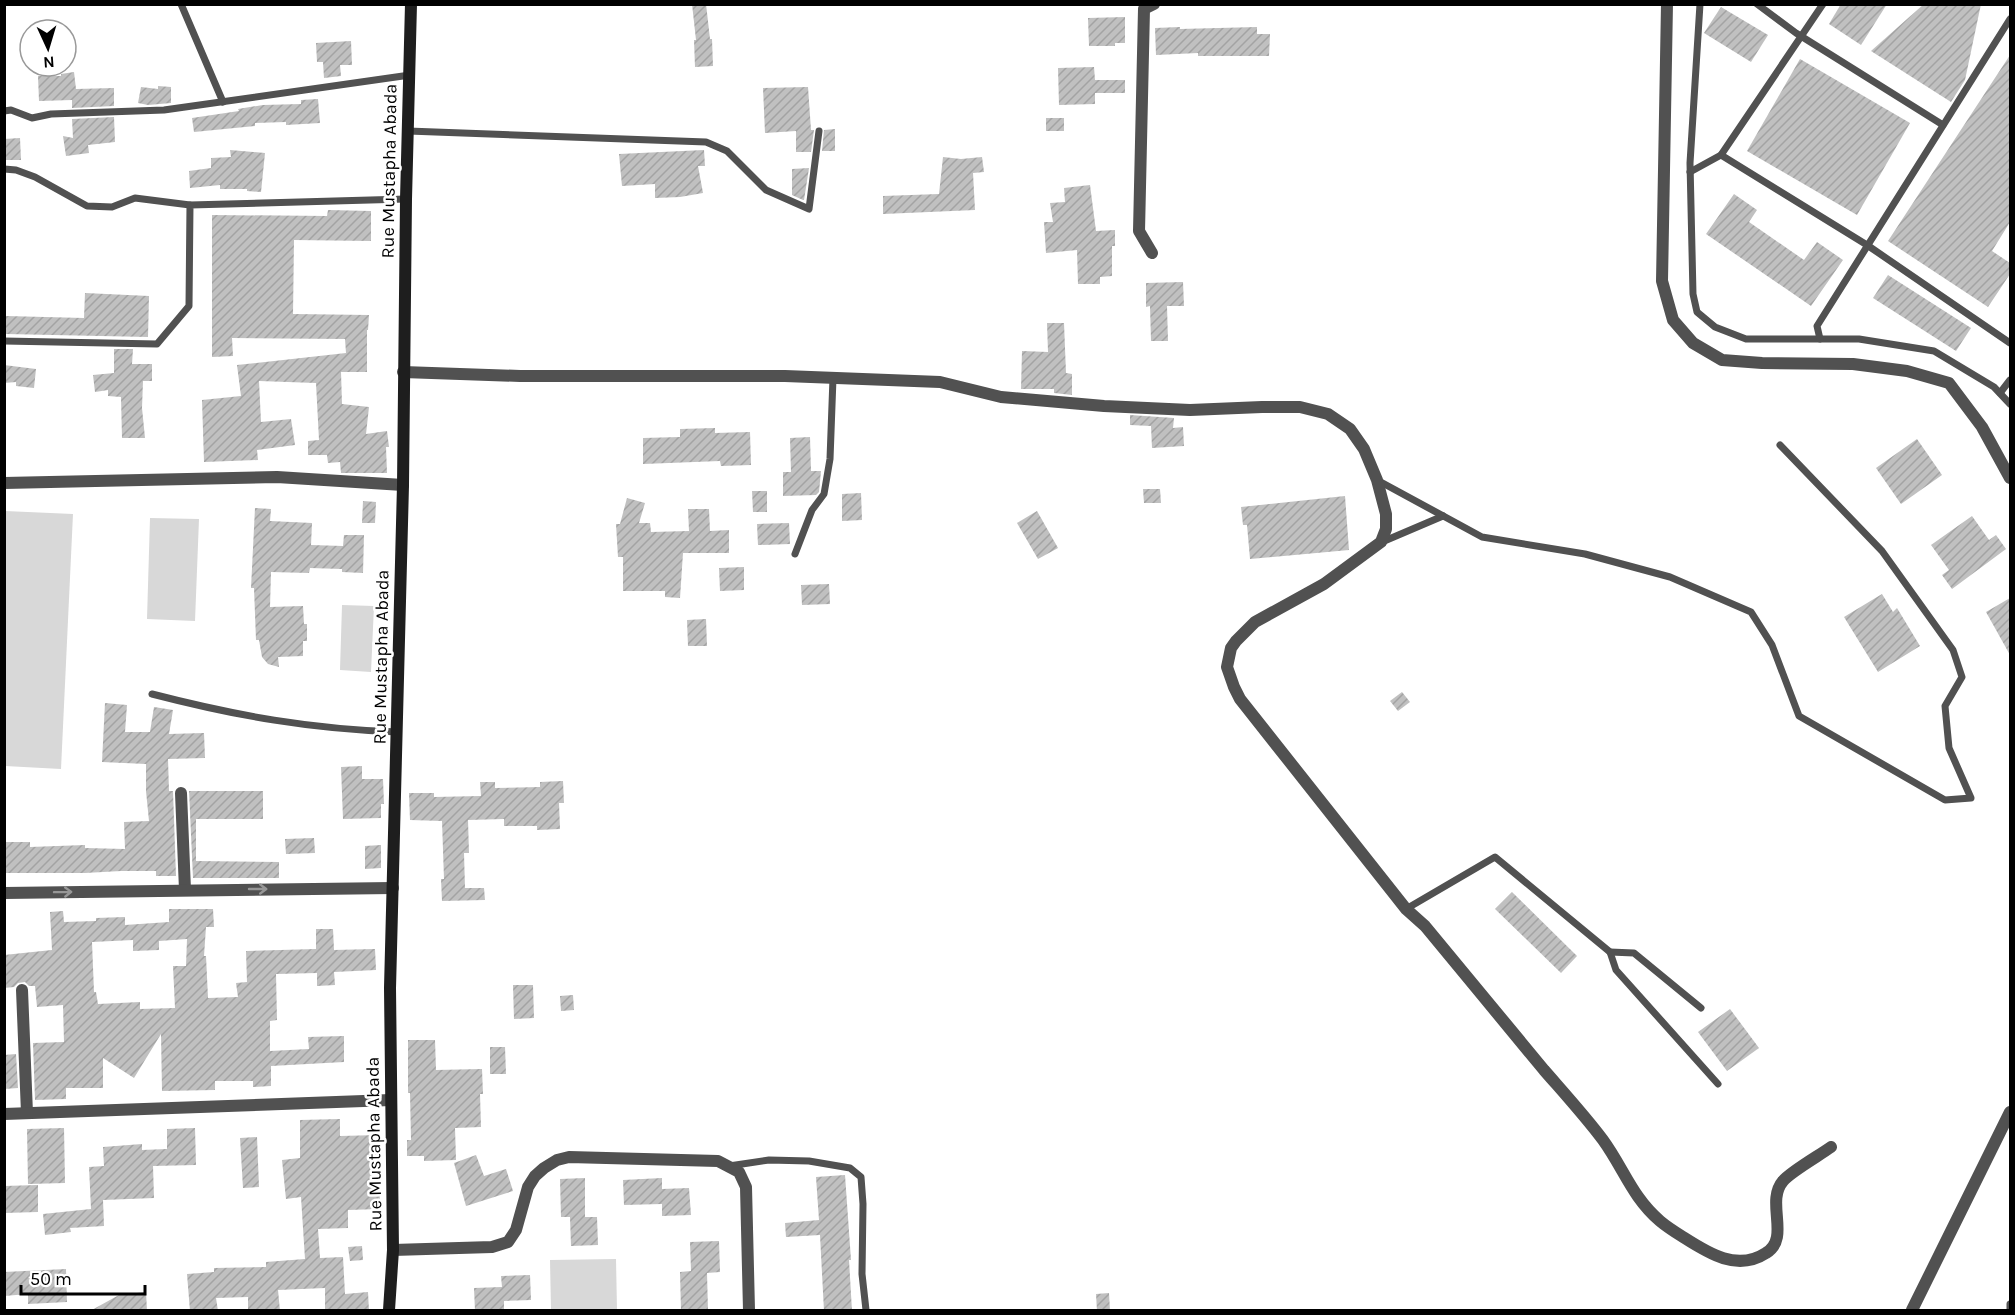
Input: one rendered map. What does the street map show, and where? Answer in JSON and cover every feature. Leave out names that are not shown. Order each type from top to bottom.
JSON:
[{"type":"main road","name":"Rue Mustapha Abada","points":[[389,1311],[393,1250],[390,988],[398,732],[411,4]]},
{"type":"street","points":[[1152,253],[1139,231],[1144,9],[1154,4]]},
{"type":"street","points":[[1667,4],[1662,281],[1672,320],[1693,344],[1722,360],[1853,364],[1907,371],[1949,383],[1982,427],[2010,478]]},
{"type":"street","points":[[403,372],[520,376],[833,378],[940,382],[1001,397],[1104,406],[1190,410],[1262,406],[1300,407],[1328,414],[1350,429],[1365,449],[1377,480],[1386,514],[1386,529],[1381,542],[1324,584],[1255,622],[1231,648],[1227,667],[1240,699],[1406,909],[1425,926],[1603,1140],[1640,1202],[1661,1222],[1708,1254],[1727,1260],[1741,1261],[1768,1253],[1776,1243],[1777,1193],[1783,1181],[1831,1147]]},
{"type":"street","points":[[4,483],[277,477],[403,485]]},
{"type":"street","points":[[182,793],[185,890]]},
{"type":"street","points":[[4,893],[393,888]]},
{"type":"street","points":[[21,990],[27,1113]]},
{"type":"street","points":[[4,1114],[391,1100]]},
{"type":"street","points":[[1912,1311],[2010,1112]]},
{"type":"street","points":[[393,1250],[492,1247],[508,1242],[516,1230],[528,1187],[535,1176],[557,1160],[568,1157],[718,1161],[739,1172],[744,1179],[748,1197],[749,1311]]},
{"type":"lane","points":[[181,4],[223,102]]},
{"type":"lane","points":[[1700,4],[1690,172],[1693,294],[1697,312],[1715,327],[1746,339],[1859,339],[1934,351],[1994,387],[2010,404]]},
{"type":"lane","points":[[1757,4],[1802,37],[1943,125]]},
{"type":"lane","points":[[1690,172],[1721,155],[1823,4]]},
{"type":"lane","points":[[1820,339],[1817,326],[2010,19]]},
{"type":"lane","points":[[4,111],[11,110],[32,118],[51,114],[164,110],[410,75]]},
{"type":"lane","points":[[408,131],[706,142],[727,152],[766,189],[809,209],[819,131]]},
{"type":"lane","points":[[1721,155],[1867,245],[2010,343]]},
{"type":"lane","points":[[4,169],[16,170],[35,177],[87,206],[112,207],[135,198],[190,205],[406,199]]},
{"type":"lane","points":[[4,341],[157,344],[189,306],[190,205]]},
{"type":"lane","points":[[795,554],[813,510],[824,494],[830,459],[833,378]]},
{"type":"lane","points":[[2000,393],[2010,380]]},
{"type":"lane","points":[[1377,480],[1482,537],[1585,554],[1670,577],[1751,612],[1772,645],[1799,716],[1945,800],[1971,798],[1949,747],[1945,706],[1962,677],[1953,650],[1882,551],[1780,445]]},
{"type":"lane","points":[[1381,542],[1443,516]]},
{"type":"lane","points":[[152,694],[233,714],[302,726],[398,732]]},
{"type":"lane","points":[[1406,909],[1495,857],[1610,952],[1616,970],[1718,1084]]},
{"type":"lane","points":[[1610,952],[1634,953],[1701,1008]]},
{"type":"lane","points":[[729,1166],[768,1160],[809,1161],[850,1168],[861,1178],[862,1274],[866,1311]]},
{"type":"lane","points":[[2010,1304],[2010,1311]]},
{"type":"shaded area","points":[[5,511],[73,514],[61,769],[5,766]]},
{"type":"shaded area","points":[[150,518],[199,519],[195,621],[147,619]]},
{"type":"shaded area","points":[[342,605],[374,606],[371,672],[340,670]]},
{"type":"shaded area","points":[[616,1259],[617,1310],[551,1310],[550,1260]]},
{"type":"building","points":[[692,4],[706,4],[710,39],[712,39],[713,66],[695,67],[694,40],[696,40]]},
{"type":"building","points":[[1841,4],[1887,4],[1861,45],[1829,24]]},
{"type":"building","points":[[1924,4],[1981,4],[1965,80],[1951,102],[1871,51]]},
{"type":"building","points":[[1721,7],[1768,35],[1751,62],[1704,33]]},
{"type":"building","points":[[1125,17],[1125,43],[1115,43],[1115,46],[1089,46],[1088,18]]},
{"type":"building","points":[[1180,27],[1180,29],[1257,27],[1257,34],[1270,34],[1269,56],[1198,56],[1198,53],[1156,55],[1155,28]]},
{"type":"building","points":[[351,41],[352,65],[340,65],[341,76],[324,78],[323,62],[317,62],[316,43]]},
{"type":"building","points":[[2010,55],[2010,222],[1992,251],[2010,263],[2010,274],[1988,307],[1888,241]]},
{"type":"building","points":[[1800,59],[1910,123],[1857,215],[1747,151]]},
{"type":"building","points":[[1094,67],[1095,80],[1125,80],[1125,93],[1095,93],[1095,104],[1059,105],[1058,68]]},
{"type":"building","points":[[38,78],[75,78],[76,89],[114,88],[114,106],[72,108],[72,100],[39,101]]},
{"type":"building","points":[[158,86],[171,87],[171,103],[148,105],[138,103],[141,87],[158,89]]},
{"type":"building","points":[[808,87],[811,130],[814,130],[811,152],[796,152],[796,131],[765,133],[763,88]]},
{"type":"building","points":[[318,99],[320,123],[286,125],[286,122],[255,123],[255,126],[194,132],[192,118],[263,105],[301,104],[301,100]]},
{"type":"building","points":[[114,117],[115,142],[88,145],[89,153],[66,156],[63,136],[73,138],[72,119]]},
{"type":"building","points":[[1046,118],[1064,118],[1064,131],[1046,131]]},
{"type":"building","points":[[835,129],[835,151],[822,151],[824,130]]},
{"type":"building","points":[[20,138],[21,160],[4,160],[4,139]]},
{"type":"building","points":[[230,150],[265,153],[261,192],[247,191],[247,189],[220,189],[220,185],[190,188],[189,171],[211,168],[211,158],[231,157]]},
{"type":"building","points":[[704,150],[705,166],[698,166],[703,193],[655,198],[655,184],[622,186],[619,154]]},
{"type":"building","points":[[943,157],[961,159],[982,157],[984,172],[973,173],[975,210],[883,214],[883,196],[939,194]]},
{"type":"building","points":[[809,168],[803,200],[792,195],[792,169]]},
{"type":"building","points":[[1090,185],[1096,231],[1115,230],[1115,246],[1112,246],[1112,276],[1100,277],[1100,284],[1078,284],[1077,250],[1046,253],[1044,222],[1053,222],[1050,203],[1065,202],[1064,188]]},
{"type":"building","points":[[1734,194],[1757,210],[1749,222],[1804,260],[1817,242],[1843,260],[1811,306],[1706,234]]},
{"type":"building","points":[[328,210],[371,211],[371,241],[294,240],[293,314],[369,315],[367,372],[341,372],[342,404],[369,407],[366,434],[387,431],[389,447],[386,447],[387,473],[341,473],[340,462],[328,463],[327,455],[308,455],[308,441],[319,440],[316,383],[259,381],[261,422],[291,419],[295,445],[257,450],[258,460],[204,462],[202,400],[241,396],[237,365],[346,353],[345,339],[232,338],[233,356],[212,357],[212,215],[327,216]]},
{"type":"building","points":[[1888,275],[1971,328],[1956,351],[1873,298]]},
{"type":"building","points":[[1183,282],[1184,306],[1167,306],[1168,341],[1151,341],[1150,306],[1146,307],[1146,283]]},
{"type":"building","points":[[85,293],[149,296],[148,337],[6,334],[6,316],[84,318]]},
{"type":"building","points":[[1047,323],[1064,323],[1066,373],[1072,374],[1072,395],[1054,393],[1054,389],[1021,389],[1022,351],[1048,352]]},
{"type":"building","points":[[114,349],[133,349],[132,364],[152,364],[152,381],[143,381],[142,408],[145,438],[122,438],[121,397],[108,396],[108,390],[95,392],[93,375],[114,373]]},
{"type":"building","points":[[4,365],[36,369],[34,388],[16,386],[16,382],[4,383]]},
{"type":"building","points":[[1130,415],[1174,418],[1173,428],[1183,427],[1184,446],[1152,448],[1151,426],[1130,425]]},
{"type":"building","points":[[715,428],[715,433],[750,432],[751,465],[721,466],[720,461],[643,464],[643,438],[680,437],[680,429]]},
{"type":"building","points":[[810,437],[811,471],[821,471],[819,492],[816,495],[783,496],[783,472],[791,472],[790,438]]},
{"type":"building","points":[[1917,439],[1942,475],[1901,504],[1876,468]]},
{"type":"building","points":[[1143,489],[1160,489],[1161,503],[1144,503]]},
{"type":"building","points":[[752,491],[767,491],[767,512],[753,512]]},
{"type":"building","points":[[861,493],[862,520],[842,521],[842,494]]},
{"type":"building","points":[[1345,496],[1349,550],[1250,559],[1247,525],[1243,525],[1241,507]]},
{"type":"building","points":[[627,498],[645,503],[639,523],[650,523],[651,532],[689,531],[688,509],[709,509],[710,531],[729,530],[729,553],[683,553],[680,598],[665,597],[665,591],[623,591],[623,557],[618,557],[616,524],[620,524]]},
{"type":"building","points":[[363,501],[376,502],[375,523],[362,523]]},
{"type":"building","points":[[255,508],[271,509],[270,521],[312,523],[311,545],[343,546],[344,535],[364,535],[363,573],[342,572],[342,569],[310,568],[309,573],[271,572],[270,607],[303,606],[304,624],[307,624],[307,641],[303,641],[303,656],[278,657],[279,667],[268,664],[262,657],[259,640],[256,640],[254,588],[251,588]]},
{"type":"building","points":[[1037,511],[1058,548],[1038,559],[1017,523]]},
{"type":"building","points":[[1972,516],[1989,540],[1996,535],[2006,549],[1952,589],[1942,575],[1949,570],[1931,545]]},
{"type":"building","points":[[789,523],[790,544],[758,545],[757,524]]},
{"type":"building","points":[[744,567],[744,590],[720,591],[719,568]]},
{"type":"building","points":[[829,584],[830,604],[802,605],[801,585]]},
{"type":"building","points":[[1882,594],[1893,612],[1897,608],[1920,646],[1878,672],[1844,617]]},
{"type":"building","points":[[2010,598],[2010,655],[1986,612]]},
{"type":"building","points":[[706,619],[707,646],[688,646],[687,620]]},
{"type":"building","points":[[1402,692],[1410,702],[1398,711],[1390,701]]},
{"type":"building","points":[[105,703],[127,705],[125,732],[150,732],[154,707],[173,710],[169,734],[204,733],[205,758],[168,759],[169,791],[173,791],[176,876],[156,876],[156,871],[4,873],[4,842],[30,842],[30,847],[85,845],[85,848],[125,849],[124,822],[149,821],[146,764],[102,762]]},
{"type":"building","points":[[362,766],[362,779],[383,779],[384,804],[381,804],[381,818],[343,819],[341,767]]},
{"type":"building","points":[[563,781],[564,803],[559,803],[560,829],[537,830],[537,826],[504,826],[504,819],[468,820],[469,853],[464,853],[465,888],[484,888],[485,900],[442,901],[441,879],[444,879],[442,821],[410,820],[409,793],[434,793],[434,797],[481,796],[480,782],[495,782],[495,788],[540,787],[540,782]]},
{"type":"building","points":[[189,791],[263,791],[263,819],[196,819],[196,861],[279,862],[279,878],[193,878]]},
{"type":"building","points":[[314,838],[315,853],[286,854],[285,839]]},
{"type":"building","points":[[381,845],[381,868],[365,869],[365,846]]},
{"type":"building","points":[[1512,892],[1577,956],[1561,973],[1495,909]]},
{"type":"building","points":[[169,909],[213,909],[214,927],[206,927],[204,956],[206,956],[208,998],[238,997],[236,983],[247,982],[246,951],[316,949],[316,929],[333,929],[334,950],[375,949],[376,970],[334,972],[335,985],[317,986],[317,973],[276,974],[277,1020],[270,1021],[270,1051],[309,1049],[308,1037],[344,1036],[344,1062],[271,1066],[271,1086],[253,1087],[253,1081],[215,1081],[215,1090],[162,1091],[161,1034],[134,1078],[103,1058],[103,1088],[66,1088],[66,1099],[35,1100],[33,1043],[64,1042],[63,1005],[37,1007],[35,986],[29,986],[25,982],[4,988],[4,955],[52,950],[50,912],[63,911],[64,922],[125,917],[125,925],[169,922]],"holes":[[[187,939],[186,966],[173,966],[175,1008],[140,1009],[140,1002],[98,1004],[96,992],[94,992],[92,942],[133,940],[133,951],[159,950],[159,941]]]},
{"type":"building","points":[[513,985],[533,985],[534,1018],[514,1019]]},
{"type":"building","points":[[573,995],[574,1010],[561,1011],[560,996]]},
{"type":"building","points":[[1730,1009],[1759,1048],[1727,1071],[1698,1032]]},
{"type":"building","points":[[408,1040],[435,1040],[436,1070],[482,1069],[481,1127],[455,1128],[456,1160],[424,1161],[424,1156],[407,1156],[407,1140],[411,1140]]},
{"type":"building","points":[[490,1047],[505,1047],[506,1074],[490,1074]]},
{"type":"building","points":[[16,1054],[18,1088],[4,1089],[4,1055]]},
{"type":"building","points":[[340,1119],[340,1136],[379,1135],[380,1209],[348,1210],[348,1228],[318,1229],[320,1258],[343,1257],[345,1294],[368,1292],[369,1311],[325,1311],[325,1288],[278,1290],[280,1311],[248,1311],[248,1297],[216,1298],[218,1311],[190,1311],[187,1274],[214,1272],[214,1268],[266,1267],[266,1262],[305,1259],[301,1197],[286,1199],[282,1160],[300,1158],[300,1120]]},
{"type":"building","points":[[64,1128],[65,1183],[28,1184],[27,1129]]},
{"type":"building","points":[[195,1128],[196,1165],[153,1166],[154,1198],[103,1200],[104,1226],[70,1228],[71,1232],[45,1235],[43,1214],[91,1209],[89,1167],[104,1166],[103,1147],[142,1144],[142,1150],[167,1149],[167,1129]]},
{"type":"building","points":[[257,1137],[259,1187],[243,1188],[240,1138]]},
{"type":"building","points":[[476,1155],[484,1176],[506,1169],[513,1191],[466,1206],[454,1163]]},
{"type":"building","points":[[845,1175],[852,1311],[824,1311],[820,1235],[786,1237],[785,1223],[819,1220],[816,1177]]},
{"type":"building","points":[[585,1178],[585,1217],[597,1217],[598,1245],[571,1246],[570,1217],[561,1217],[560,1179]]},
{"type":"building","points":[[662,1178],[662,1189],[689,1188],[691,1215],[662,1216],[662,1204],[624,1205],[623,1180]]},
{"type":"building","points":[[38,1185],[38,1212],[4,1213],[4,1186]]},
{"type":"building","points":[[719,1241],[720,1272],[707,1273],[708,1311],[681,1311],[680,1272],[691,1271],[690,1242]]},
{"type":"building","points":[[362,1246],[363,1260],[350,1261],[348,1247]]},
{"type":"building","points":[[66,1269],[67,1302],[28,1304],[28,1294],[4,1296],[4,1272]]},
{"type":"building","points":[[530,1275],[531,1300],[504,1301],[504,1311],[475,1311],[474,1288],[502,1287],[501,1276]]},
{"type":"building","points":[[146,1292],[147,1311],[90,1311],[119,1295]]},
{"type":"building","points":[[1109,1293],[1110,1311],[1097,1311],[1096,1294]]}]
